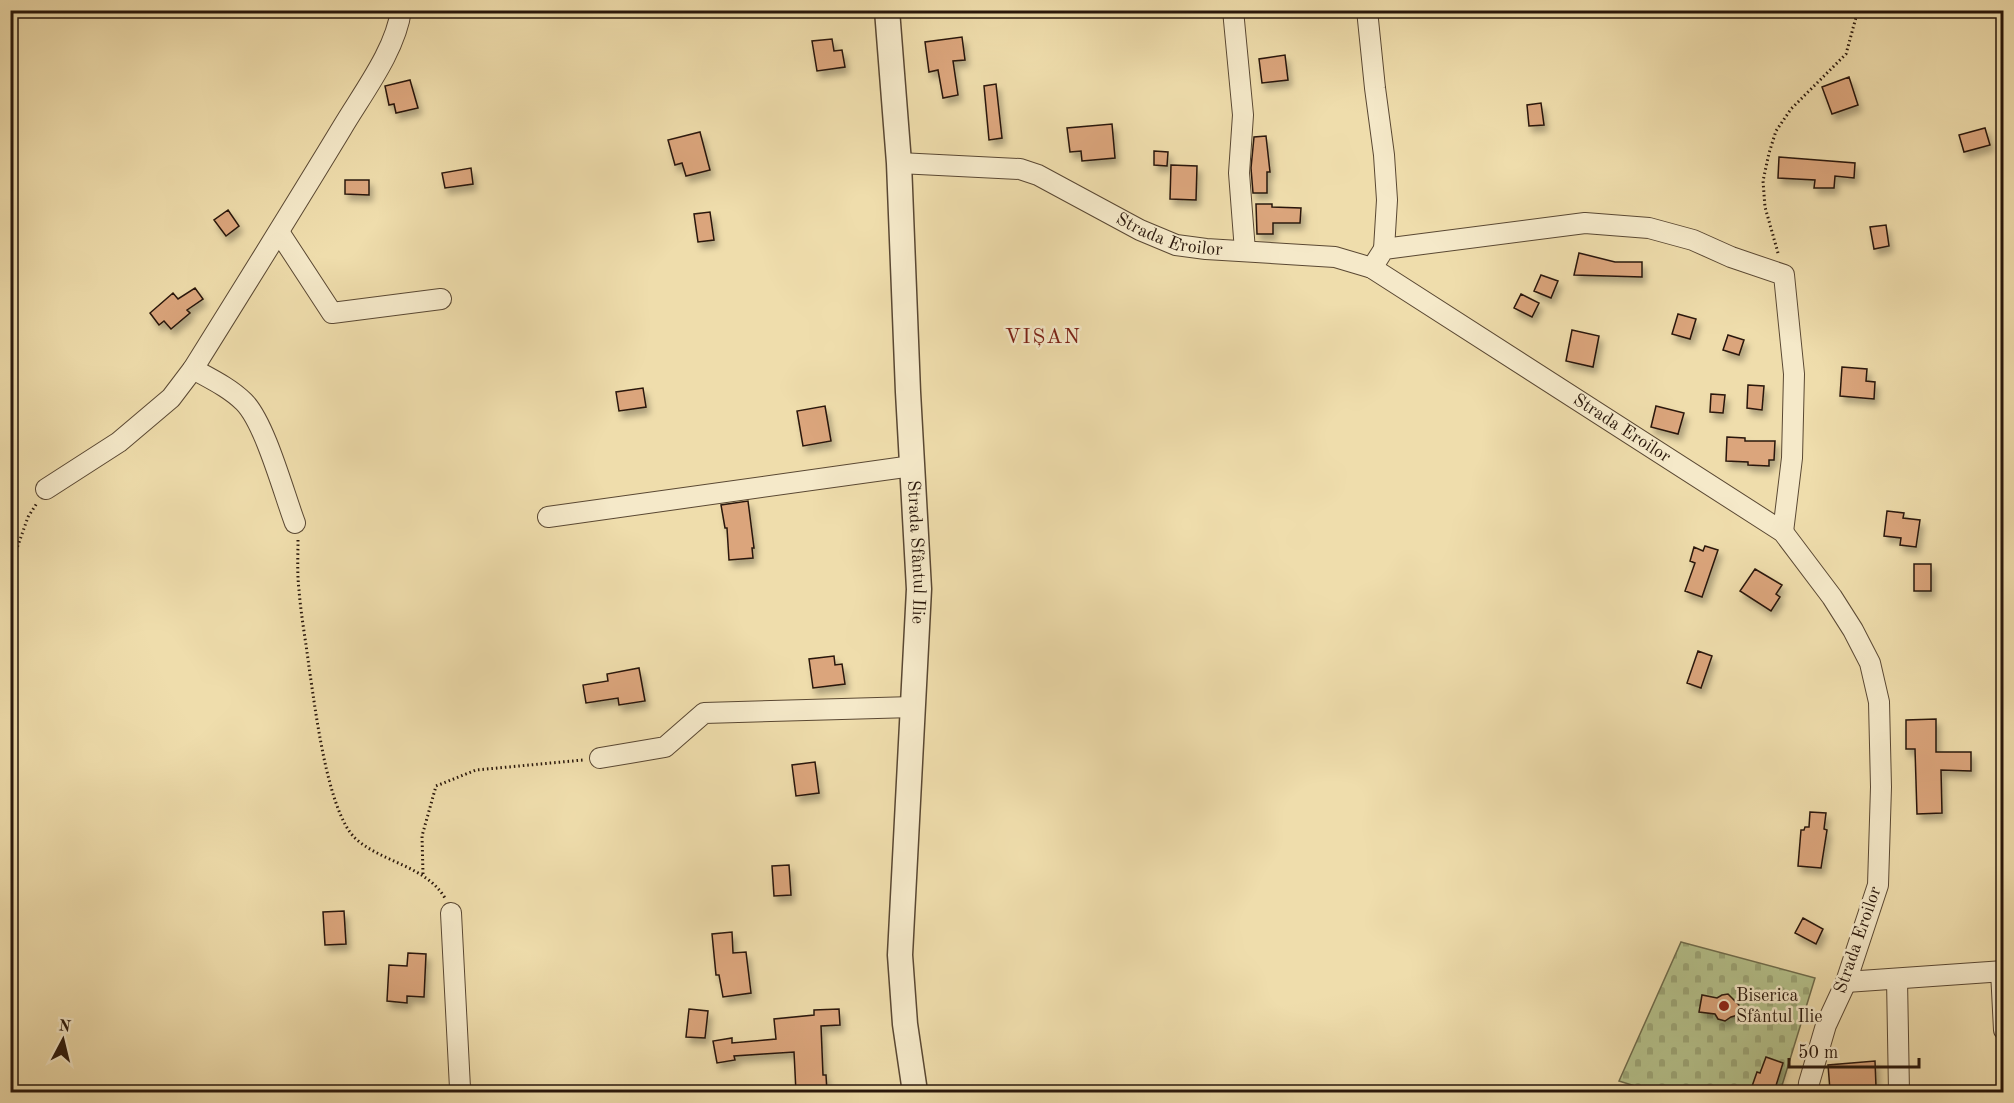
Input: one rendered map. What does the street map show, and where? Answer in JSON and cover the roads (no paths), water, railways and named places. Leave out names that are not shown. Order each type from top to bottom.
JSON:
[{"type":"street","points":[[46,489],[119,442],[171,398],[193,369],[384,58],[400,20],[401,10]]},
{"type":"street","name":"Strada Sfântul Ilie","points":[[887,10],[899,163],[912,466],[920,589],[900,955],[905,1024],[915,1092]]},
{"type":"street","points":[[1233,10],[1243,115],[1239,173],[1245,251]]},
{"type":"street","points":[[1367,10],[1387,200],[1384,249],[1372,267]]},
{"type":"street","name":"Strada Eroilor","points":[[899,163],[1020,169],[1038,175],[1140,230],[1176,245],[1335,257],[1372,267],[1782,531],[1832,597],[1853,630],[1870,663],[1879,702],[1881,787],[1878,885],[1846,982],[1826,1025],[1808,1092]]},
{"type":"street","points":[[1384,249],[1585,223],[1649,228],[1693,240],[1731,257],[1784,275],[1794,374],[1792,458],[1782,531]]},
{"type":"street","points":[[279,232],[332,313],[441,299]]},
{"type":"street","points":[[193,369],[230,390],[246,404],[262,433],[295,523]]},
{"type":"street","points":[[548,517],[912,466]]},
{"type":"street","points":[[600,758],[665,747],[704,713],[913,707]]},
{"type":"street","points":[[451,913],[460,1088],[463,1092]]},
{"type":"street","points":[[1846,982],[2002,971],[2004,1030]]},
{"type":"street","points":[[1897,979],[1899,1092]]},
{"type":"place","name":"Biserica Sfântul Ilie","points":[[1724,1006]]},
{"type":"district","name":"VIȘAN","points":[[1043,337]]}]
